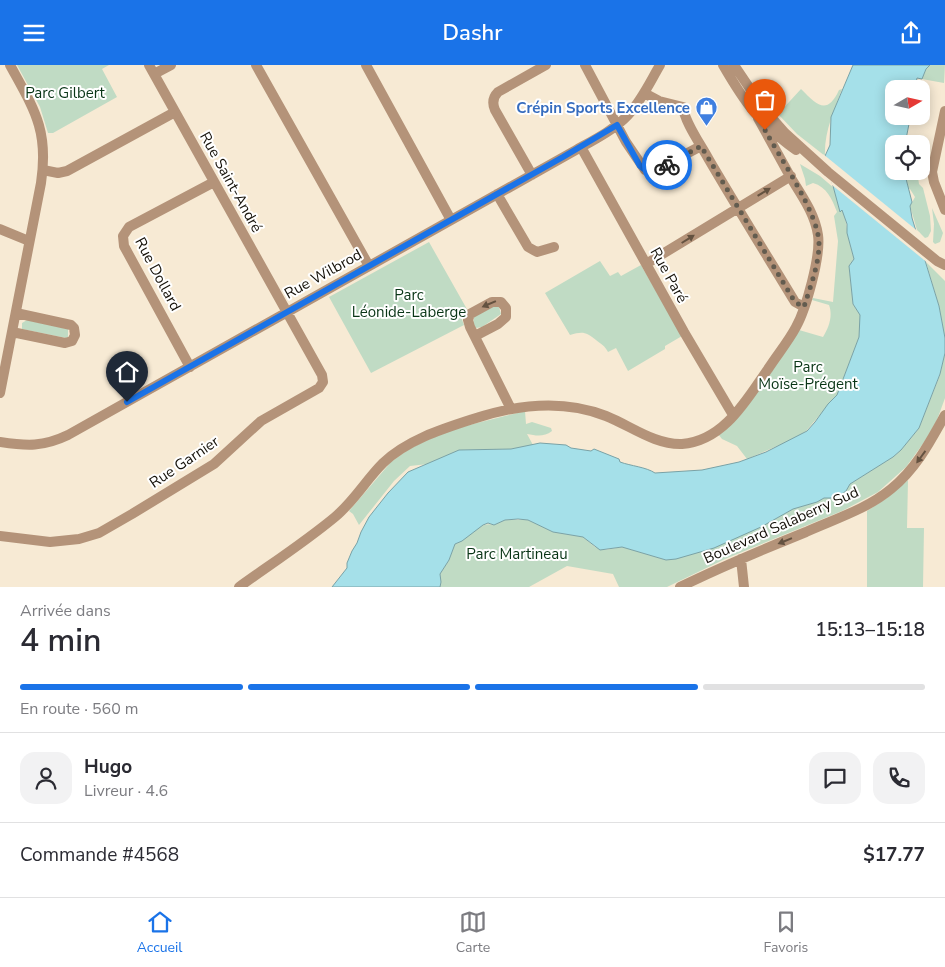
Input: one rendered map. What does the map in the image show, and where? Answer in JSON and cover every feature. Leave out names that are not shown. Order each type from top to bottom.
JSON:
[{"type":"street","points":[[0,393],[43,170],[42,137],[38,120],[10,65]]},
{"type":"street","points":[[152,70],[172,65]]},
{"type":"street","points":[[256,65],[369,266]]},
{"type":"street","points":[[366,65],[451,220]]},
{"type":"street","points":[[532,175],[495,110],[493,101],[498,92],[546,65]]},
{"type":"street","points":[[584,65],[640,166],[647,171],[659,169],[701,146]]},
{"type":"street","points":[[240,587],[335,517],[384,462],[397,452],[416,441],[482,416],[511,409],[551,406],[582,409],[607,417],[657,440],[673,444],[684,444],[703,439],[718,430],[733,415],[751,395],[794,331],[804,307],[817,260],[819,240],[813,217],[791,176],[758,118],[741,96],[723,65]]},
{"type":"street","points":[[734,65],[772,119],[828,172]]},
{"type":"street","name":"Rue Wilbrod","points":[[0,442],[34,445],[53,441],[74,432],[532,175],[617,125],[632,110],[660,66]]},
{"type":"street","name":"Rue Saint-André","points":[[152,70],[286,312]]},
{"type":"street","points":[[644,93],[659,101],[683,107],[685,115],[701,146],[738,208],[795,302],[804,307]]},
{"type":"street","points":[[945,111],[943,134],[932,172],[945,211]]},
{"type":"street","points":[[43,170],[58,173],[67,171],[175,112]]},
{"type":"street","points":[[758,118],[781,139],[828,172],[925,251],[942,260],[945,272]]},
{"type":"street","name":"Rue Paré","points":[[581,147],[684,332],[733,415]]},
{"type":"street","points":[[646,264],[791,176]]},
{"type":"street","name":"Rue Dollard","points":[[190,367],[124,247],[123,236],[129,227],[214,182]]},
{"type":"street","points":[[497,194],[528,247],[537,252],[554,247]]},
{"type":"street","points":[[0,229],[30,241]]},
{"type":"street","name":"Rue Garnier","points":[[0,536],[50,542],[79,539],[99,533],[132,515],[214,464],[261,421],[319,388],[323,381],[322,375],[286,312]]},
{"type":"street","points":[[12,332],[65,343],[72,341],[75,335],[74,328],[71,325],[16,313]]},
{"type":"street","points":[[475,336],[511,409]]},
{"type":"street","name":"Boulevard Salaberry Sud","points":[[680,587],[851,513],[885,494],[915,465],[927,448],[945,415]]},
{"type":"street","points":[[741,559],[744,587]]},
{"type":"green space","name":"Parc Gilbert","points":[[17,65],[109,65],[102,69],[117,97],[53,133],[48,133],[40,107]]},
{"type":"green space","points":[[930,65],[945,65],[944,83],[922,79]]},
{"type":"green space","points":[[801,89],[812,100],[826,105],[842,89],[828,130],[825,156],[797,134],[778,114]]},
{"type":"green space","name":"Parc Moïse-Prégent","points":[[800,164],[820,176],[834,188],[840,212],[842,209],[854,259],[849,266],[853,304],[860,315],[859,337],[837,395],[806,431],[796,438],[747,459],[737,446],[722,439],[718,434],[799,330],[823,337],[830,321],[829,305],[812,300],[813,298],[833,302],[838,241],[834,216],[837,212],[831,198],[822,187],[813,183],[806,186]]},
{"type":"green space","points":[[906,180],[918,180],[923,188],[930,216],[931,231],[928,237],[925,238],[917,230],[910,206],[915,197],[910,189],[907,188]]},
{"type":"green space","points":[[932,208],[943,233],[940,242],[935,244],[933,242],[934,224]]},
{"type":"green space","name":"Parc Léonide-Laberge","points":[[429,242],[468,311],[461,317],[464,325],[371,373],[329,297]]},
{"type":"green space","points":[[600,261],[610,276],[618,272],[621,276],[641,265],[682,336],[665,346],[665,349],[628,371],[616,348],[608,352],[603,345],[587,334],[578,333],[570,335],[545,293]]},
{"type":"green space","points":[[926,262],[945,281],[945,339],[939,306]]},
{"type":"green space","points":[[494,306],[499,307],[501,314],[482,327],[476,328],[473,324],[474,317]]},
{"type":"green space","points":[[27,320],[68,329],[68,337],[22,329],[22,323]]},
{"type":"green space","name":"Parc Martineau","points":[[945,353],[945,398],[937,420],[925,441],[906,467],[878,492],[842,511],[725,559],[667,587],[619,587],[613,574],[567,566],[529,587],[440,587],[440,574],[449,560],[455,544],[483,525],[494,525],[505,520],[528,520],[553,532],[583,537],[595,547],[605,550],[622,547],[666,560],[761,527],[793,509],[846,491],[850,484],[893,457],[919,428],[940,375]]},
{"type":"green space","points":[[525,411],[526,424],[532,422],[551,428],[552,431],[540,435],[527,434],[533,445],[511,449],[460,450],[428,464],[410,466],[394,481],[359,525],[353,514],[349,511],[391,462],[409,449],[438,435],[465,426]]},
{"type":"green space","points":[[908,480],[907,528],[924,528],[923,587],[867,587],[867,511],[887,498]]},
{"type":"water","points":[[853,65],[930,65],[922,79],[885,80],[885,125],[909,125],[907,135],[885,135],[885,180],[906,180],[912,202],[910,206],[912,218],[939,306],[945,338],[945,353],[940,374],[919,428],[901,450],[850,484],[846,491],[840,495],[824,498],[793,509],[761,527],[714,548],[676,559],[666,560],[622,547],[600,550],[583,537],[553,532],[528,520],[505,520],[494,525],[488,523],[483,525],[455,544],[449,560],[440,574],[440,587],[332,587],[347,568],[352,551],[369,517],[388,493],[408,472],[459,450],[511,449],[540,443],[566,445],[571,448],[591,451],[594,449],[619,459],[620,462],[655,473],[702,470],[739,462],[766,452],[807,431],[837,395],[859,337],[860,315],[853,304],[849,266],[854,259],[847,233],[847,224],[842,210],[840,212],[825,156],[830,145],[831,117]]},
{"type":"pier","points":[[823,154],[920,233],[929,264],[832,185]]},
{"type":"way so far","points":[[667,165],[701,146],[795,302],[804,307],[817,260],[818,232],[808,206],[765,130]]},
{"type":"place","name":"Crépin Sports Excellence","points":[[706,127]]},
{"type":"route","points":[[127,402],[599,137],[617,125],[640,166],[645,170],[650,172],[667,165]]}]
